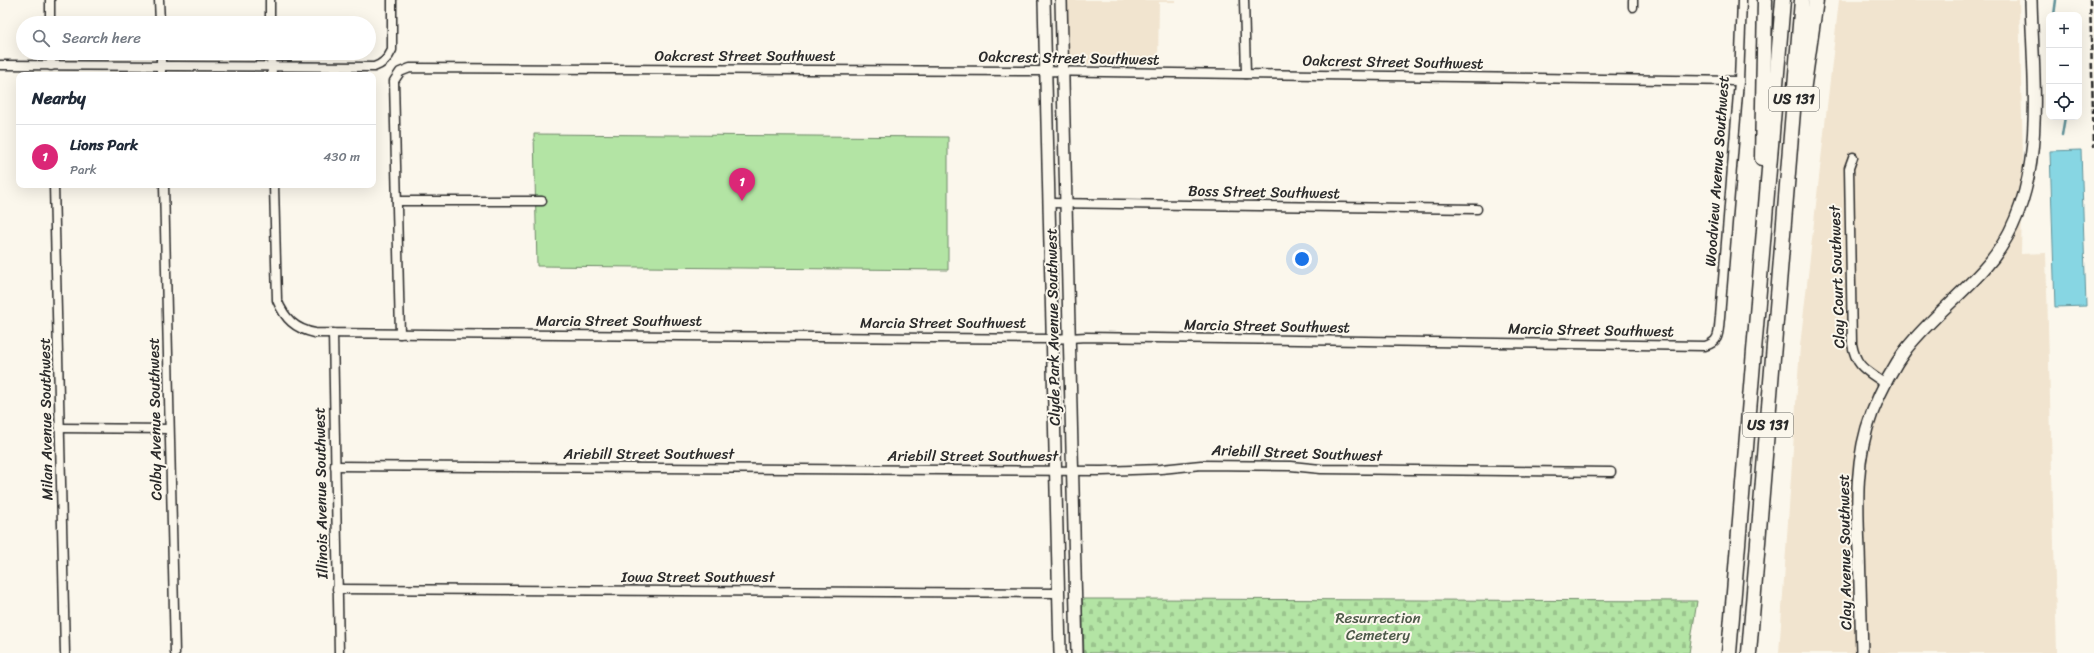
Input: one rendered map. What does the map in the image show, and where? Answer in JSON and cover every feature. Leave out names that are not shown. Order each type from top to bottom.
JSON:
[{"type":"highway","points":[[1764,233],[1762,133],[1765,0]]},
{"type":"highway","name":"US 131","points":[[1729,653],[1783,0]]},
{"type":"highway","name":"US 131","points":[[1749,653],[1802,0]]},
{"type":"highway","points":[[1786,198],[1816,0]]},
{"type":"main road","name":"Clyde Park Avenue Southwest","points":[[1044,0],[1060,653]]},
{"type":"main road","name":"Clyde Park Avenue Southwest","points":[[1061,0],[1068,338],[1078,653]]},
{"type":"main road","name":"Clay Avenue Southwest","points":[[1862,653],[1858,520],[1859,465],[1866,432],[1884,383],[1913,341],[1986,267],[2005,238],[2022,202],[2033,154],[2034,101],[2031,0]]},
{"type":"street","points":[[50,0],[50,16]]},
{"type":"street","points":[[160,0],[160,16]]},
{"type":"street","points":[[270,0],[270,16]]},
{"type":"street","points":[[0,65],[161,65],[272,71],[374,67],[382,64],[389,58],[392,50],[392,0]]},
{"type":"street","points":[[1244,0],[1246,74]]},
{"type":"street","name":"Woodview Avenue Southwest","points":[[1713,343],[1718,338],[1720,317],[1739,81],[1742,0]]},
{"type":"street","points":[[51,60],[51,66]]},
{"type":"street","points":[[161,60],[161,72]]},
{"type":"street","points":[[271,60],[272,71]]},
{"type":"street","name":"Oakcrest Street Southwest","points":[[397,201],[394,81],[400,72],[410,68],[1063,72],[1739,81]]},
{"type":"street","name":"Clay Court Southwest","points":[[1853,157],[1849,168],[1852,344],[1854,358],[1859,366],[1884,383]]},
{"type":"street","name":"Milan Avenue Southwest","points":[[54,188],[65,653]]},
{"type":"street","name":"Colby Avenue Southwest","points":[[164,188],[175,653]]},
{"type":"street","name":"Marcia Street Southwest","points":[[274,188],[275,280],[277,300],[284,315],[297,327],[316,333],[1068,338],[1705,346],[1713,343]]},
{"type":"street","points":[[400,334],[397,201],[542,201]]},
{"type":"street","name":"Boss Street Southwest","points":[[1050,203],[1477,209]]},
{"type":"street","name":"Illinois Avenue Southwest","points":[[333,333],[339,653]]},
{"type":"street","points":[[60,428],[169,429]]},
{"type":"street","name":"Ariebill Street Southwest","points":[[335,466],[1072,471],[1161,469],[1201,464],[1291,466],[1321,469],[1611,472]]},
{"type":"street","name":"Iowa Street Southwest","points":[[337,589],[1058,593]]},
{"type":"shaded area","points":[[1065,0],[1176,0],[1176,2],[1159,2],[1158,65],[1079,64],[1066,57]]},
{"type":"shaded area","points":[[1839,0],[2019,0],[2023,157],[2021,254],[2046,253],[2057,653],[1779,653],[1800,346]]},
{"type":"green space","points":[[534,134],[948,137],[948,270],[537,266]]},
{"type":"green space","name":"Resurrection Cemetery","points":[[1082,599],[1697,601],[1689,653],[1084,653]]},
{"type":"water","points":[[2081,150],[2086,306],[2055,307],[2050,151]]},
{"type":"waterway","points":[[2054,12],[2056,0]]},
{"type":"waterway","points":[[2062,135],[2064,120]]},
{"type":"railway","points":[[2090,0],[2094,147]]},
{"type":"place","name":"Lions Park","points":[[742,201]]}]
